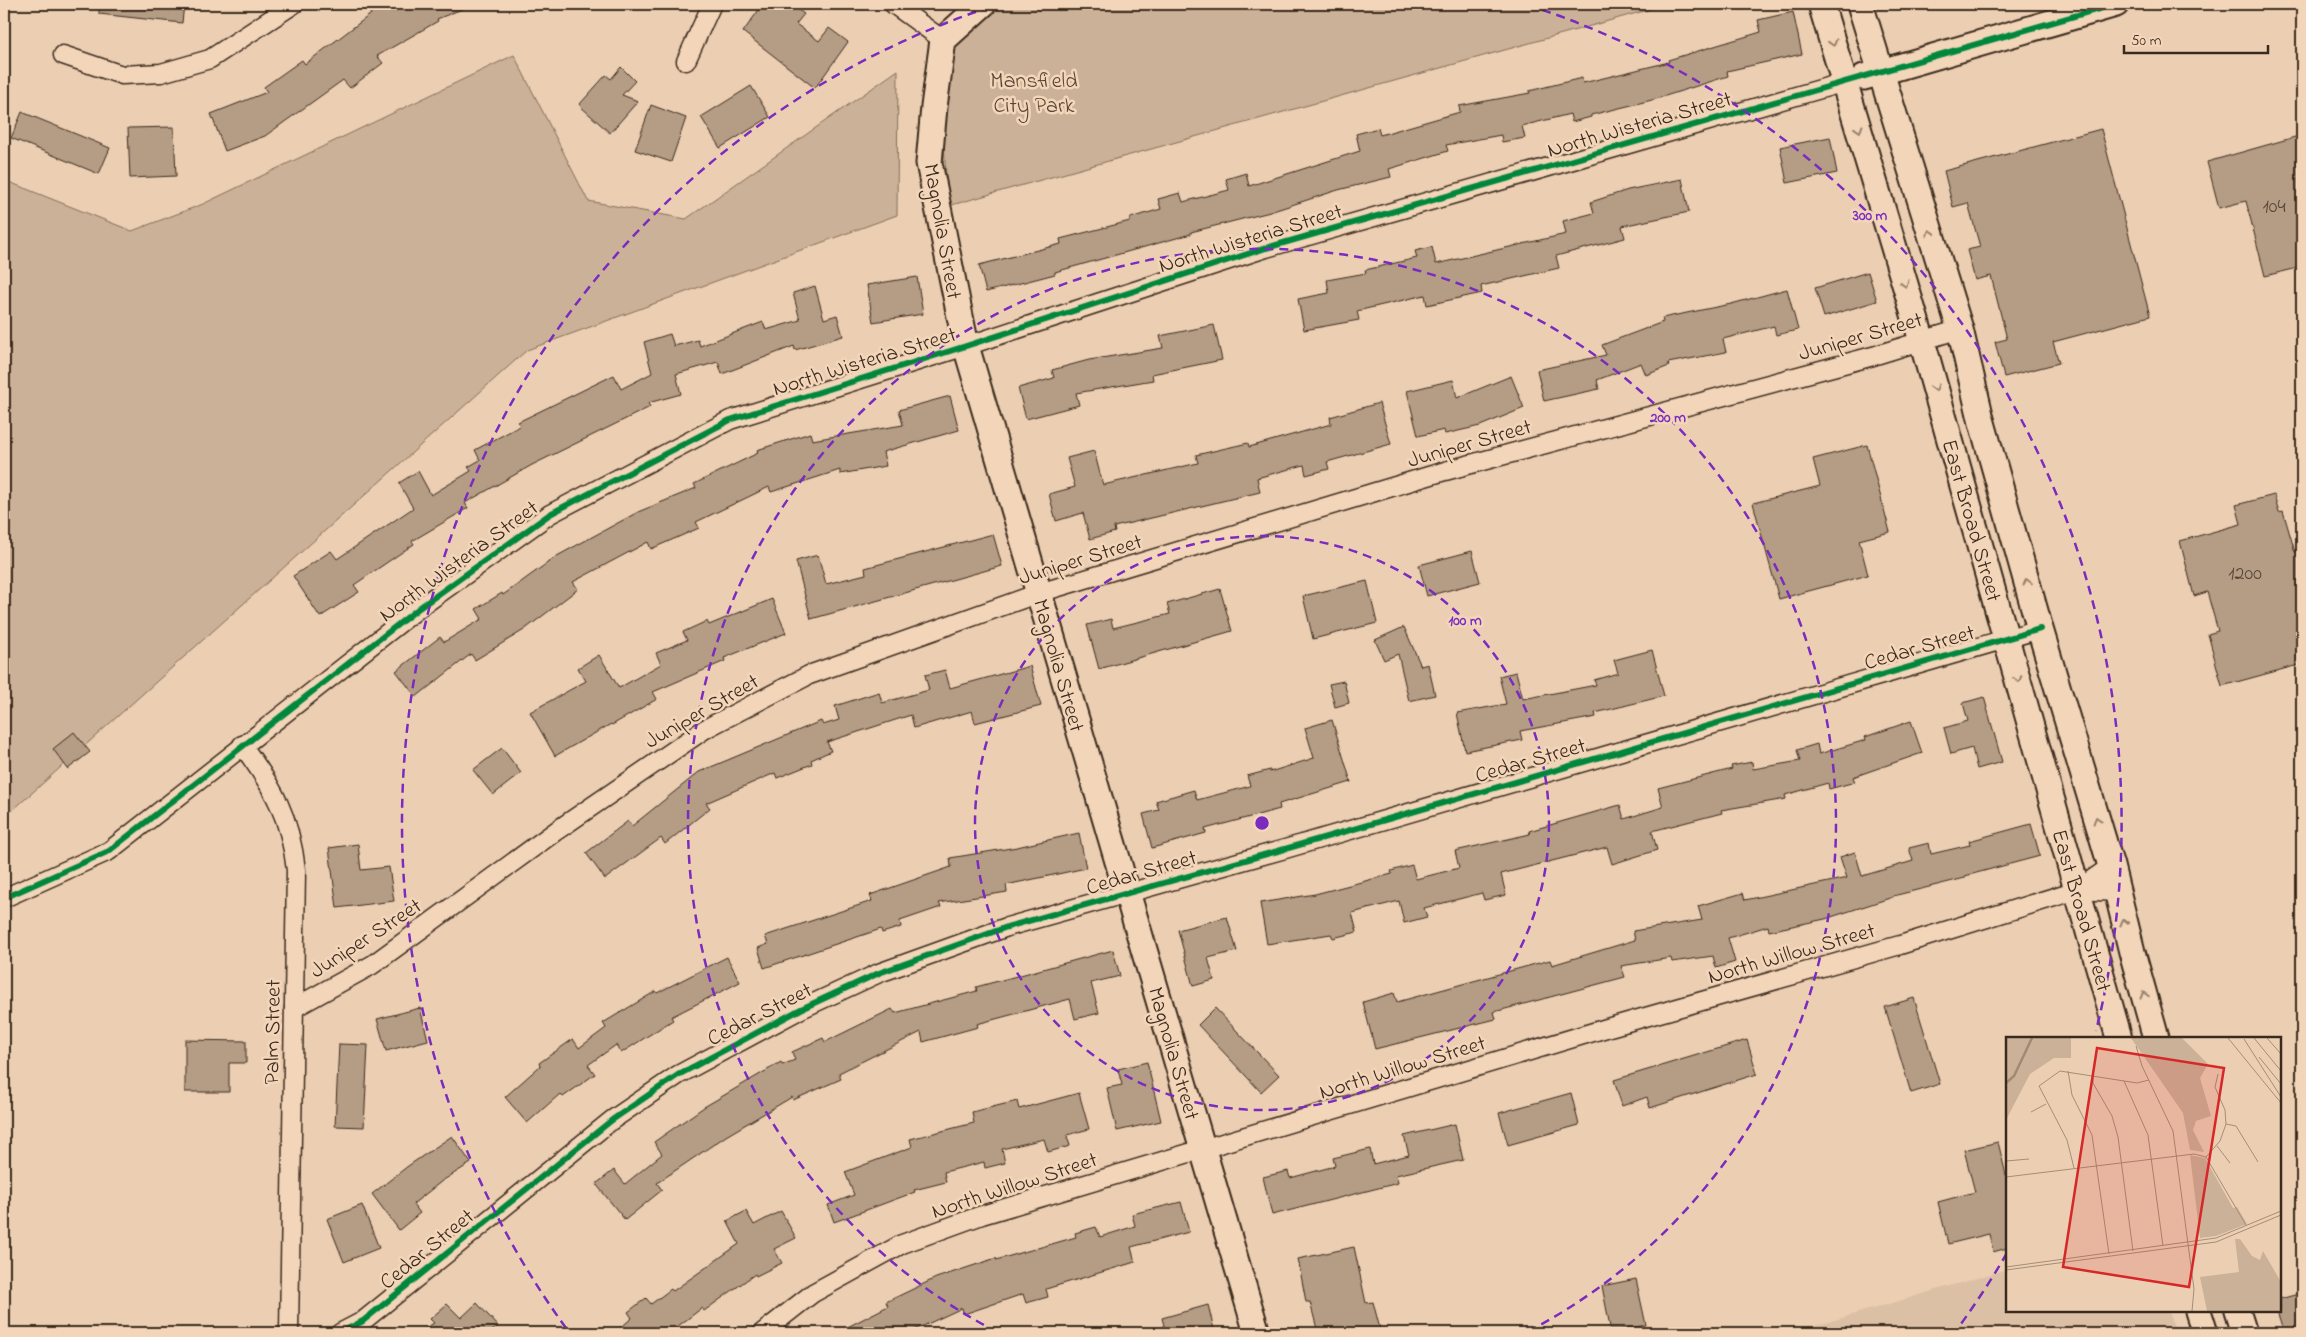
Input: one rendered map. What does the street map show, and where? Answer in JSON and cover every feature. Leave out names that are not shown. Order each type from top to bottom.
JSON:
[{"type":"main road","points":[[943,40],[983,4]]},
{"type":"main road","name":"East Broad Street","points":[[1821,4],[1922,341],[2119,1037]]},
{"type":"main road","name":"East Broad Street","points":[[1860,4],[1879,72],[1960,329],[1981,419],[2040,629],[2111,866],[2156,1037]]},
{"type":"main road","points":[[1844,82],[2116,4]]},
{"type":"main road","name":"Magnolia Street","points":[[943,40],[929,163],[966,346],[1257,1333]]},
{"type":"main road","points":[[2198,1312],[2205,1333]]},
{"type":"main road","points":[[2237,1312],[2244,1333]]},
{"type":"street","points":[[63,55],[122,75],[161,73],[210,59],[294,4]]},
{"type":"street","points":[[686,61],[712,4]]},
{"type":"street","points":[[893,4],[943,40]]},
{"type":"street","name":"North Wisteria Street","points":[[4,898],[109,851],[419,608],[550,514],[730,420],[966,346],[1266,248],[1844,82]]},
{"type":"street","name":"Juniper Street","points":[[294,1008],[372,965],[556,830],[704,729],[809,675],[1039,593],[1445,471],[1873,356],[1960,329]]},
{"type":"street","name":"Cedar Street","points":[[340,1333],[363,1321],[612,1120],[678,1075],[801,1009],[878,973],[1007,927],[2040,629]]},
{"type":"street","name":"Palm Street","points":[[242,745],[267,778],[280,804],[293,844],[296,870],[289,1333]]},
{"type":"street","name":"North Willow Street","points":[[762,1333],[813,1292],[902,1244],[982,1215],[1610,1027],[1900,945],[2077,890],[2111,866]]},
{"type":"street","name":"North Willow Street","points":[[2077,890],[2117,892]]},
{"type":"shaded area","points":[[2006,1269],[2006,1312],[2169,1312],[2176,1333],[1791,1333]]},
{"type":"green space","name":"Mansfield City Park","points":[[1003,4],[1669,4],[948,206],[942,113],[952,44]]},
{"type":"green space","points":[[514,55],[588,201],[686,219],[898,70],[897,215],[527,350],[4,818],[4,180],[132,231],[203,204]]},
{"type":"building","points":[[99,4],[184,4],[182,23],[99,14]]},
{"type":"building","points":[[381,4],[472,5],[437,19],[438,21],[377,56],[383,63],[350,88],[343,80],[265,136],[225,151],[211,114],[267,92],[264,87],[302,60],[305,64],[371,14],[369,11]]},
{"type":"building","points":[[763,4],[790,4],[804,14],[796,24],[819,41],[829,28],[848,42],[815,88],[743,32]]},
{"type":"building","points":[[1793,12],[1802,54],[1727,71],[1728,76],[1656,99],[1591,115],[1591,117],[1572,122],[1570,114],[1522,126],[1525,138],[1502,142],[1501,135],[1446,145],[1448,151],[1389,169],[1391,177],[1338,190],[1270,212],[1191,232],[1191,234],[1055,272],[1055,274],[986,292],[979,265],[1061,244],[1060,239],[1130,221],[1130,218],[1161,209],[1158,199],[1180,193],[1183,202],[1229,190],[1226,179],[1246,173],[1249,186],[1360,151],[1356,134],[1378,128],[1380,135],[1460,112],[1459,106],[1530,93],[1529,91],[1582,78],[1583,83],[1669,62],[1668,60],[1761,32],[1758,20]]},
{"type":"building","points":[[621,67],[635,81],[622,95],[638,101],[610,133],[579,105],[606,75],[611,79]]},
{"type":"building","points":[[751,86],[770,117],[720,148],[701,117]]},
{"type":"building","points":[[651,105],[686,118],[671,162],[635,150]]},
{"type":"building","points":[[22,112],[110,148],[99,174],[11,138]]},
{"type":"building","points":[[174,127],[176,176],[130,178],[128,128]]},
{"type":"building","points":[[2101,129],[2150,316],[2053,342],[2059,363],[2004,377],[1995,342],[2007,339],[1991,276],[1975,280],[1967,250],[1980,247],[1968,203],[1953,207],[1944,171]]},
{"type":"building","points":[[2302,135],[2302,267],[2265,276],[2246,201],[2219,208],[2207,162]]},
{"type":"building","points":[[1830,137],[1837,173],[1787,183],[1780,147]]},
{"type":"building","points":[[1682,179],[1689,212],[1622,226],[1625,238],[1556,256],[1559,268],[1481,286],[1482,293],[1427,305],[1425,295],[1357,311],[1359,320],[1304,330],[1298,299],[1329,293],[1327,280],[1366,273],[1365,270],[1417,258],[1415,251],[1432,247],[1436,264],[1566,234],[1563,221],[1594,213],[1591,202],[1628,190]]},
{"type":"building","points":[[1868,272],[1877,301],[1824,317],[1815,288]]},
{"type":"building","points":[[917,277],[923,314],[873,322],[867,285]]},
{"type":"building","points":[[815,286],[824,319],[837,315],[843,336],[795,350],[794,346],[722,374],[718,362],[676,374],[681,394],[648,403],[650,407],[532,465],[465,503],[468,508],[412,541],[414,544],[354,585],[359,592],[320,617],[293,576],[331,551],[337,559],[413,508],[399,483],[418,471],[431,495],[471,471],[468,467],[480,460],[475,450],[520,426],[518,422],[614,375],[621,389],[652,373],[644,342],[670,334],[674,346],[698,340],[700,346],[763,322],[766,330],[800,320],[793,293]]},
{"type":"building","points":[[1787,289],[1798,330],[1776,335],[1774,326],[1723,339],[1726,352],[1668,363],[1669,366],[1646,375],[1641,363],[1597,380],[1599,389],[1544,401],[1537,370],[1606,355],[1602,345],[1663,322],[1662,318],[1731,304]]},
{"type":"building","points":[[1214,325],[1222,360],[1152,374],[1153,380],[1076,393],[1079,405],[1026,419],[1018,388],[1054,378],[1052,370],[1089,360],[1163,348],[1160,336]]},
{"type":"building","points":[[1511,376],[1524,408],[1480,426],[1445,434],[1444,430],[1418,436],[1407,391],[1453,380],[1457,398]]},
{"type":"building","points":[[950,396],[959,430],[883,452],[886,466],[840,474],[840,470],[771,492],[769,487],[696,522],[699,528],[651,549],[648,542],[573,582],[578,589],[524,630],[475,660],[471,654],[416,697],[396,671],[440,637],[444,642],[482,619],[476,609],[502,593],[503,595],[557,556],[638,512],[696,488],[694,484],[758,453],[757,450],[810,433],[812,440],[903,425],[899,410]]},
{"type":"building","points":[[1379,403],[1391,444],[1327,462],[1329,469],[1306,475],[1304,465],[1257,478],[1260,492],[1114,527],[1115,532],[1090,539],[1083,513],[1056,521],[1049,494],[1075,487],[1067,458],[1094,451],[1103,485],[1198,463],[1196,455],[1248,443],[1249,447],[1331,424],[1330,417]]},
{"type":"building","points":[[1867,445],[1890,532],[1859,540],[1868,575],[1779,599],[1753,503],[1820,486],[1813,459]]},
{"type":"building","points":[[2274,495],[2279,512],[2283,511],[2295,552],[2302,550],[2302,664],[2222,686],[2208,634],[2218,631],[2207,592],[2194,596],[2180,541],[2241,524],[2236,505]]},
{"type":"building","points":[[993,534],[1002,566],[811,619],[796,561],[818,555],[826,584],[866,574],[865,568]]},
{"type":"building","points":[[1472,551],[1480,582],[1427,596],[1419,565]]},
{"type":"building","points":[[1367,581],[1377,623],[1313,639],[1303,596]]},
{"type":"building","points":[[1220,589],[1232,631],[1099,669],[1087,625],[1111,619],[1113,628],[1170,614],[1167,604]]},
{"type":"building","points":[[772,599],[786,633],[724,658],[725,661],[653,692],[657,699],[555,756],[530,712],[586,681],[578,668],[599,655],[619,688],[661,664],[656,653],[687,640],[683,632],[707,621],[709,625]]},
{"type":"building","points":[[1404,627],[1421,666],[1428,664],[1435,695],[1409,701],[1398,654],[1384,660],[1375,640]]},
{"type":"building","points":[[1652,650],[1664,696],[1595,713],[1596,717],[1520,731],[1522,740],[1465,751],[1457,713],[1506,704],[1499,676],[1516,672],[1523,699],[1596,685],[1594,680],[1618,673],[1614,660]]},
{"type":"building","points":[[1030,666],[1041,706],[975,723],[972,711],[914,728],[911,715],[827,742],[831,751],[811,760],[812,764],[777,778],[775,773],[706,803],[710,808],[665,844],[661,838],[605,879],[586,853],[628,821],[632,826],[699,772],[821,721],[823,725],[839,720],[835,706],[879,692],[882,703],[929,690],[925,675],[945,670],[950,688]]},
{"type":"building","points":[[1344,681],[1349,703],[1335,707],[1329,684]]},
{"type":"building","points":[[1984,697],[2002,762],[1977,769],[1972,748],[1951,754],[1944,728],[1968,721],[1963,703]]},
{"type":"building","points":[[1332,720],[1351,782],[1279,804],[1280,809],[1205,829],[1206,833],[1152,848],[1143,814],[1159,810],[1156,801],[1194,790],[1197,800],[1250,786],[1247,776],[1270,770],[1270,772],[1314,758],[1305,728]]},
{"type":"building","points":[[1911,721],[1922,753],[1853,777],[1855,782],[1829,789],[1828,783],[1785,795],[1786,799],[1721,810],[1722,813],[1652,831],[1657,850],[1612,864],[1607,847],[1501,874],[1506,895],[1484,900],[1482,893],[1424,908],[1427,917],[1404,923],[1399,901],[1352,913],[1357,932],[1333,938],[1331,934],[1267,944],[1260,903],[1315,894],[1392,874],[1391,871],[1412,865],[1416,879],[1459,868],[1455,851],[1530,834],[1529,831],[1620,805],[1624,819],[1663,807],[1658,788],[1732,769],[1731,766],[1752,762],[1753,769],[1800,761],[1797,750],[1817,744],[1819,754],[1866,740],[1865,737]]},
{"type":"building","points":[[74,732],[90,752],[68,769],[53,749]]},
{"type":"building","points":[[502,748],[521,773],[493,795],[473,770]]},
{"type":"building","points":[[2031,824],[2040,856],[1965,876],[1965,878],[1893,896],[1825,919],[1769,931],[1768,926],[1728,938],[1735,962],[1716,968],[1713,956],[1672,962],[1671,958],[1621,966],[1625,977],[1494,1012],[1496,1019],[1375,1049],[1363,1002],[1394,993],[1397,1002],[1550,960],[1552,965],[1635,940],[1633,931],[1702,920],[1698,906],[1743,893],[1745,900],[1847,878],[1840,857],[1855,852],[1862,876],[1913,861],[1909,848],[1929,843],[1931,854],[1970,845],[1969,841]]},
{"type":"building","points":[[1079,833],[1086,868],[1006,885],[1007,892],[939,903],[941,907],[900,921],[901,927],[882,933],[881,929],[764,968],[758,948],[768,944],[765,936],[872,901],[870,895],[951,867],[950,858],[1017,847]]},
{"type":"building","points":[[358,844],[361,870],[389,867],[394,901],[337,908],[329,848]]},
{"type":"building","points":[[1227,917],[1237,951],[1208,958],[1214,980],[1193,986],[1178,930]]},
{"type":"building","points":[[1113,950],[1120,976],[1091,983],[1099,1013],[1075,1019],[1070,999],[977,1024],[978,1027],[923,1042],[921,1032],[839,1073],[841,1079],[793,1100],[792,1097],[726,1136],[657,1183],[662,1190],[625,1220],[596,1184],[614,1170],[625,1184],[662,1154],[654,1142],[704,1107],[781,1062],[782,1065],[795,1060],[792,1052],[823,1038],[825,1042],[892,1009],[895,1013],[977,991],[976,987]]},
{"type":"building","points":[[727,957],[740,982],[671,1017],[673,1020],[621,1053],[616,1045],[588,1065],[595,1074],[563,1097],[560,1094],[527,1123],[505,1097],[540,1066],[539,1063],[573,1039],[579,1048],[606,1028],[603,1023],[656,991],[657,993]]},
{"type":"building","points":[[1914,998],[1940,1084],[1911,1093],[1885,1007]]},
{"type":"building","points":[[420,1008],[428,1040],[386,1051],[377,1019]]},
{"type":"building","points":[[1215,1008],[1279,1075],[1261,1092],[1198,1025]]},
{"type":"building","points":[[185,1040],[246,1041],[246,1063],[229,1063],[229,1092],[185,1092]]},
{"type":"building","points":[[1747,1040],[1757,1074],[1650,1108],[1647,1097],[1622,1106],[1614,1080]]},
{"type":"building","points":[[339,1044],[368,1045],[364,1127],[335,1126]]},
{"type":"building","points":[[1147,1062],[1161,1121],[1117,1131],[1107,1088],[1122,1085],[1118,1069]]},
{"type":"building","points":[[1079,1093],[1089,1129],[1067,1135],[1070,1146],[1048,1152],[1044,1139],[1002,1149],[1005,1163],[985,1168],[984,1162],[944,1172],[946,1182],[914,1190],[915,1192],[834,1222],[828,1205],[854,1195],[845,1172],[912,1147],[910,1139],[974,1123],[972,1112],[1017,1101],[1019,1109]]},
{"type":"building","points":[[1571,1093],[1579,1125],[1508,1145],[1499,1113]]},
{"type":"building","points":[[1455,1124],[1463,1160],[1396,1175],[1398,1183],[1272,1215],[1263,1177],[1288,1171],[1290,1178],[1335,1166],[1333,1158],[1370,1149],[1373,1164],[1409,1155],[1404,1136]]},
{"type":"building","points":[[452,1136],[471,1163],[442,1181],[413,1204],[420,1213],[399,1230],[372,1194],[408,1166]]},
{"type":"building","points":[[1998,1142],[2006,1175],[2006,1248],[1993,1252],[1989,1234],[1948,1244],[1938,1202],[1975,1192],[1964,1150]]},
{"type":"building","points":[[1181,1202],[1189,1232],[1131,1247],[1135,1262],[1046,1289],[1048,1297],[1026,1303],[1023,1294],[964,1314],[962,1308],[908,1333],[836,1333],[888,1306],[886,1302],[936,1278],[996,1258],[996,1260],[1076,1237],[1075,1233],[1096,1227],[1100,1237],[1135,1226],[1132,1214]]},
{"type":"building","points":[[362,1205],[379,1248],[344,1262],[327,1219]]},
{"type":"building","points":[[746,1211],[754,1225],[781,1211],[796,1238],[774,1249],[782,1263],[756,1276],[755,1274],[704,1311],[702,1308],[669,1333],[614,1333],[632,1318],[628,1312],[646,1298],[651,1304],[671,1289],[673,1291],[739,1244],[727,1221]]},
{"type":"building","points":[[1354,1247],[1366,1303],[1373,1302],[1381,1333],[1318,1333],[1310,1302],[1306,1302],[1298,1259]]},
{"type":"building","points":[[1636,1279],[1646,1325],[1611,1332],[1602,1286]]},
{"type":"building","points":[[2302,1293],[2302,1333],[2284,1333],[2277,1312],[2281,1312],[2281,1299]]},
{"type":"building","points":[[477,1303],[498,1326],[490,1333],[417,1333],[434,1323],[430,1319],[447,1304],[461,1318]]},
{"type":"building","points":[[1208,1305],[1215,1333],[1166,1333],[1162,1318]]},
{"type":"cycle path","points":[[4,898],[109,851],[419,608],[550,514],[730,420],[966,346],[1266,248],[2116,4]]},
{"type":"cycle path","points":[[340,1333],[363,1321],[612,1120],[678,1075],[801,1009],[879,973],[1007,927],[1285,849],[2040,629]]}]
